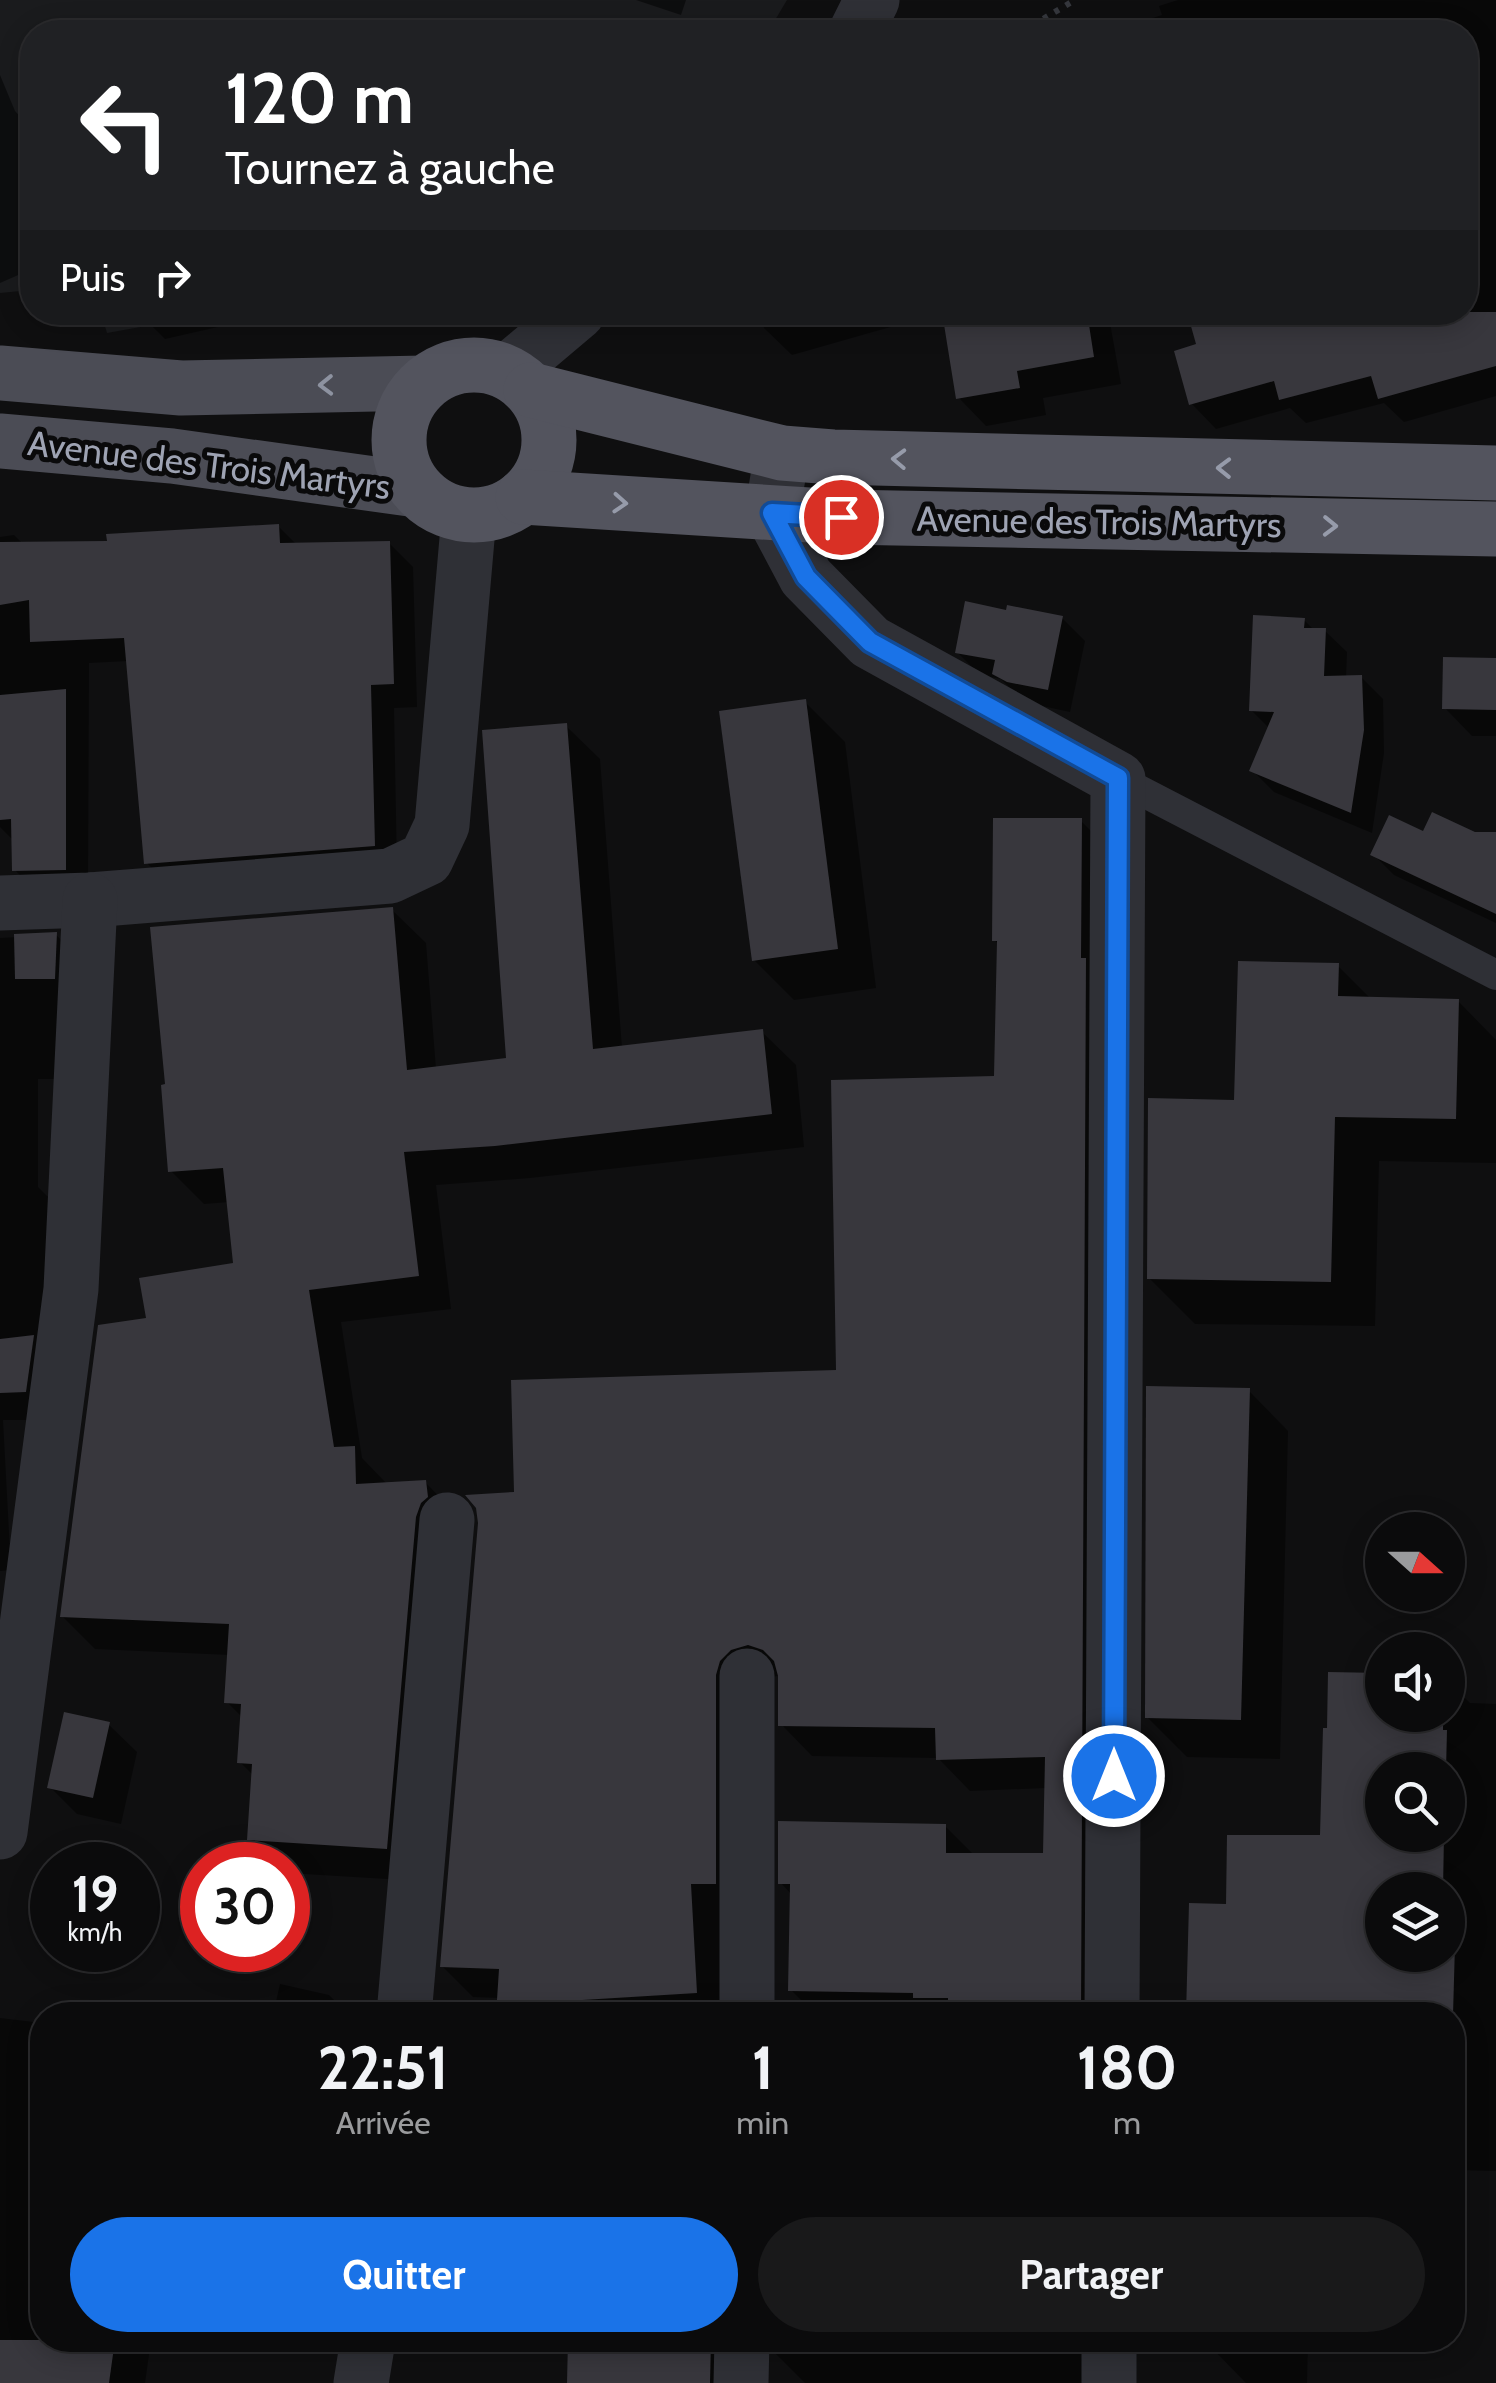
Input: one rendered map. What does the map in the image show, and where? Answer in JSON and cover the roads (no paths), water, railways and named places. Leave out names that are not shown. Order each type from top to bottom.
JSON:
[{"type":"highway","points":[[479,364],[519,381],[546,415],[549,445],[541,474],[523,497],[498,512],[469,516],[440,508],[417,490],[402,465],[399,435],[406,406],[424,384],[449,368],[479,364]]},
{"type":"highway","name":"Avenue des Trois Martyrs","points":[[519,381],[782,453],[1496,473]]},
{"type":"highway","name":"Avenue des Trois Martyrs","points":[[523,497],[841,517],[1496,529]]},
{"type":"main road","name":"Avenue des Trois Martyrs","points":[[0,373],[181,388],[424,384]]},
{"type":"main road","name":"Avenue des Trois Martyrs","points":[[0,440],[172,456],[417,490]]},
{"type":"street","points":[[519,381],[567,325]]},
{"type":"street","points":[[782,453],[772,513],[806,577],[870,642],[1118,778],[1112,2002]]},
{"type":"street","points":[[0,903],[90,900],[390,876],[426,859],[442,824],[469,516]]},
{"type":"street","points":[[0,1832],[71,1288],[90,900]]},
{"type":"street","points":[[405,2002],[447,1520]]},
{"type":"street","points":[[747,1676],[748,2002]]},
{"type":"street","points":[[361,2383],[366,2352]]},
{"type":"street","points":[[741,2383],[742,2352]]},
{"type":"street","points":[[1109,2352],[1109,2383]]},
{"type":"lane","points":[[1118,778],[1496,975]]}]
